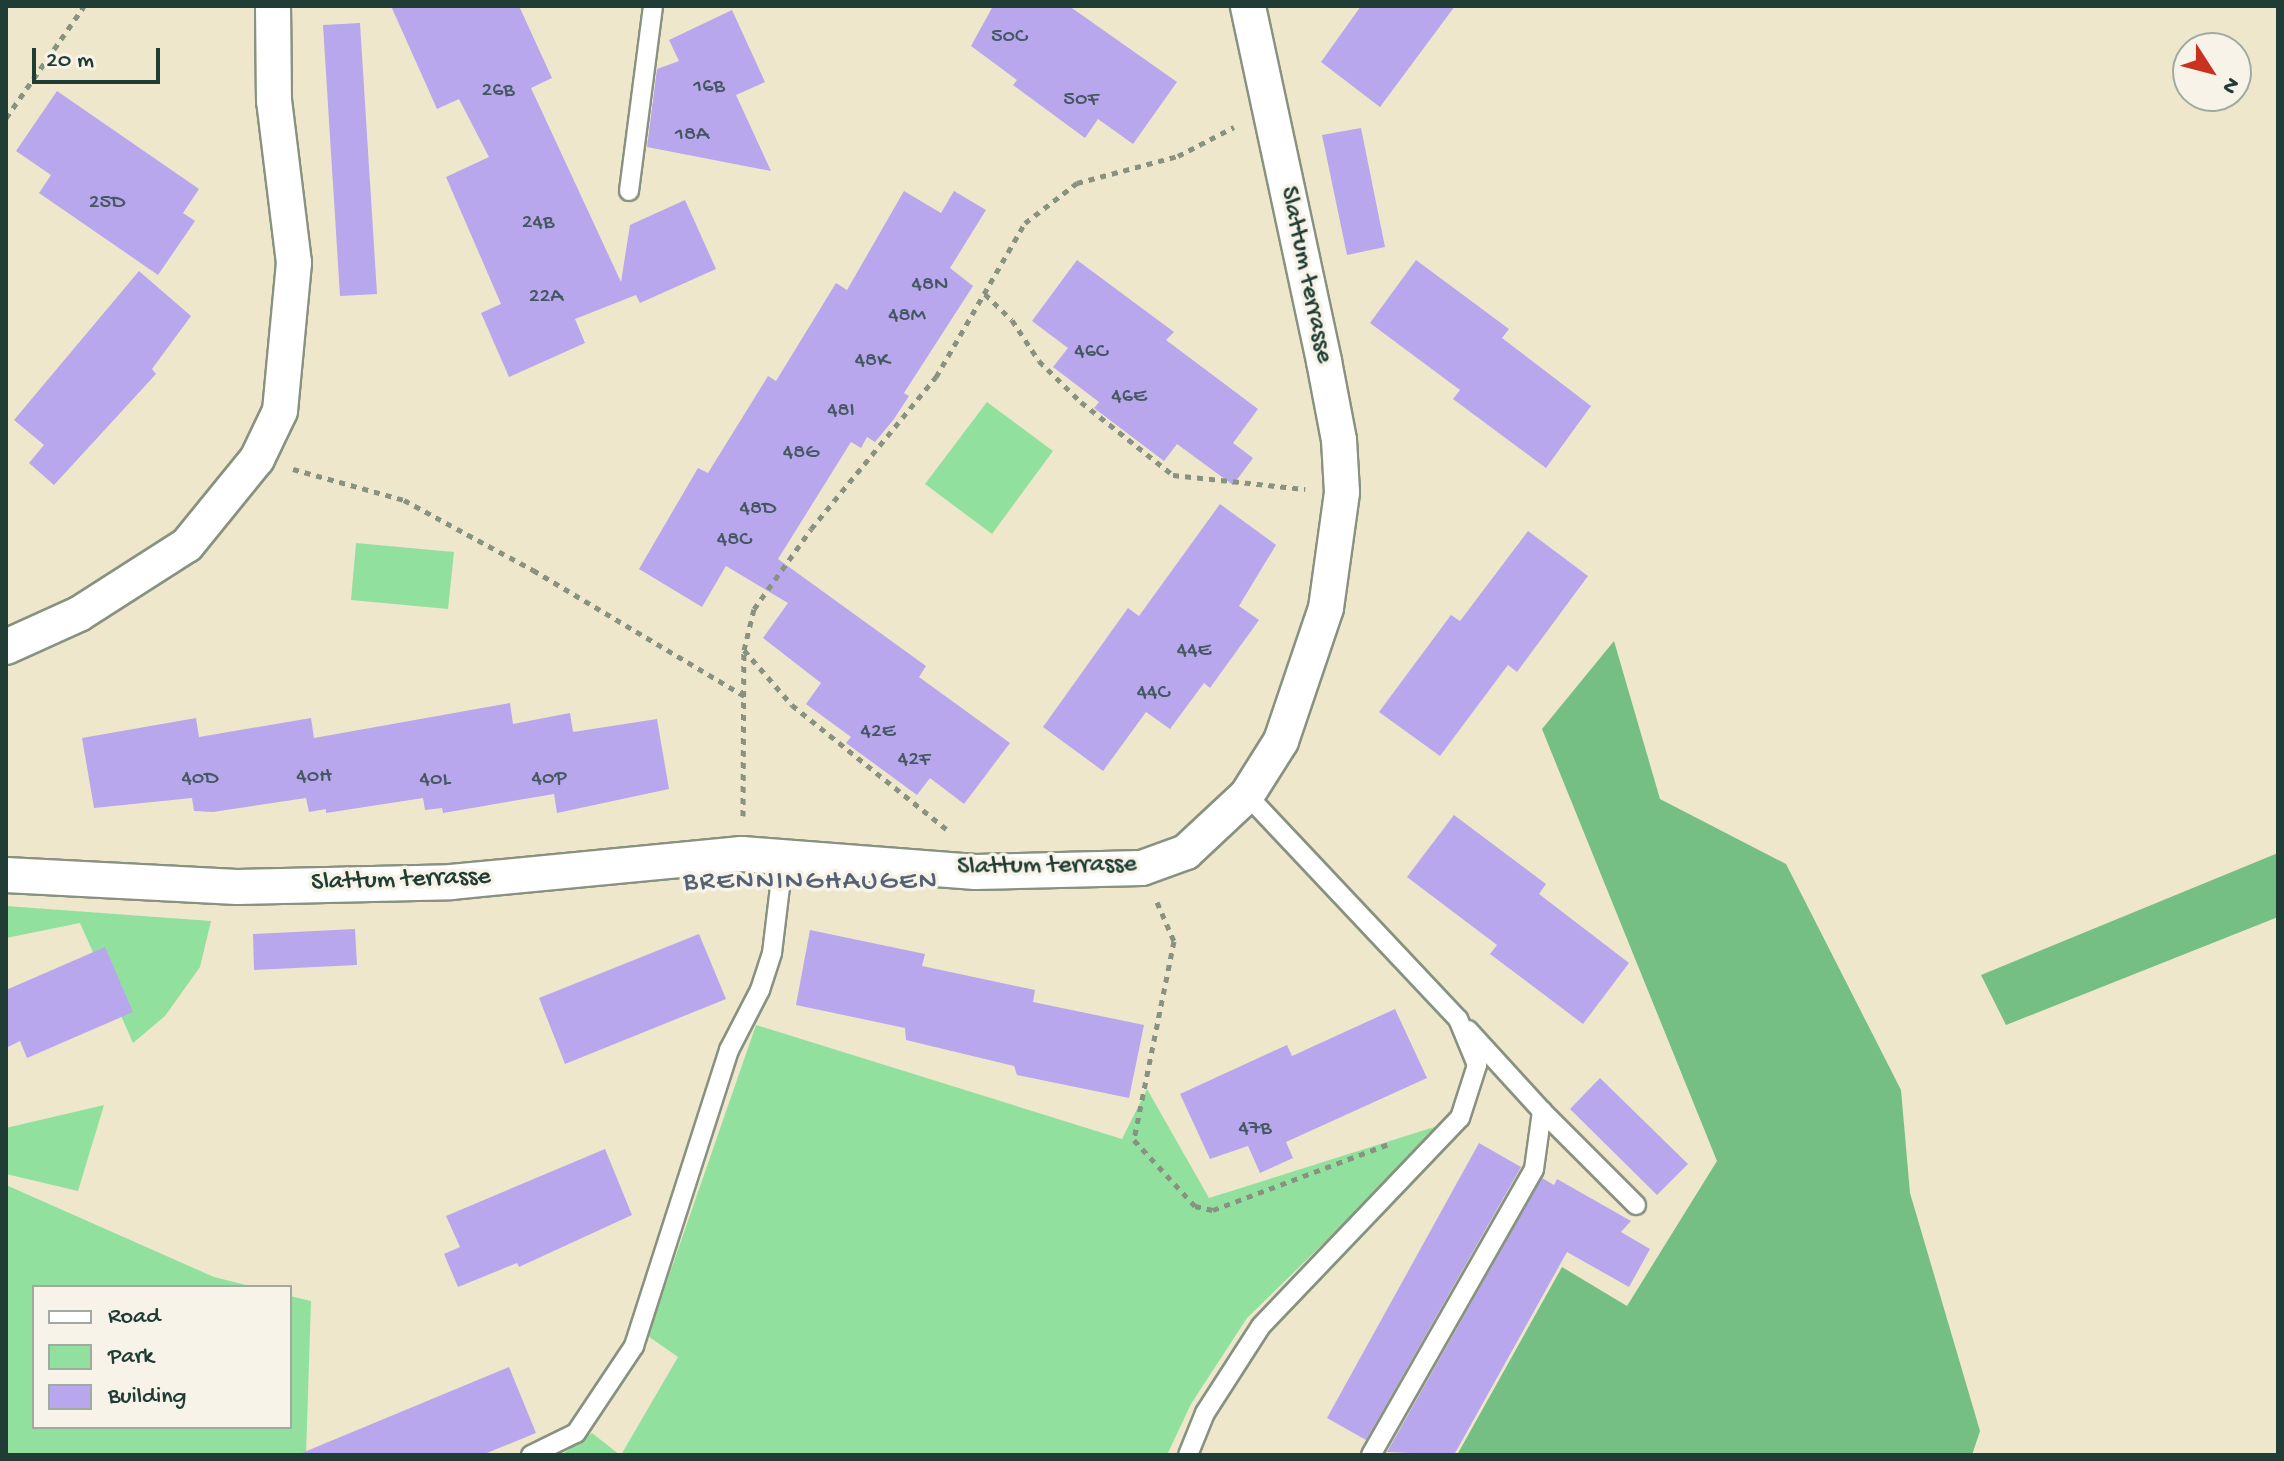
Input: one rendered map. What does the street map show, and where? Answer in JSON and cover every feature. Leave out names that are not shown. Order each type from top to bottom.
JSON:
[{"type":"street","points":[[6,647],[79,614],[187,545],[257,459],[280,411],[294,263],[274,101],[273,6]]},
{"type":"street","name":"Slattum terrasse","points":[[6,875],[237,887],[451,882],[742,854],[784,854],[975,872],[1142,868],[1186,852],[1247,795],[1281,741],[1305,682],[1337,556],[1342,492],[1339,440],[1248,6]]},
{"type":"lane","points":[[629,191],[653,6]]},
{"type":"lane","points":[[1247,795],[1542,1111],[1636,1205]]},
{"type":"lane","points":[[531,1455],[576,1433],[634,1346],[729,1050],[760,990],[772,953],[784,854]]},
{"type":"lane","points":[[1188,1455],[1205,1413],[1261,1326],[1460,1118],[1477,1065],[1458,1019]]},
{"type":"lane","points":[[1371,1455],[1534,1169],[1542,1111]]},
{"type":"path","points":[[6,118],[84,6]]},
{"type":"path","points":[[742,854],[744,650],[754,609],[811,529],[936,377],[1025,223],[1077,183],[1178,156],[1270,109]]},
{"type":"path","points":[[985,294],[1012,320],[1039,361],[1081,402],[1173,475],[1342,492]]},
{"type":"path","points":[[257,459],[404,500],[533,570],[744,696]]},
{"type":"path","points":[[744,650],[792,705],[871,773],[958,838],[975,872]]},
{"type":"path","points":[[1142,868],[1174,941],[1134,1140],[1195,1206],[1213,1210],[1402,1140]]},
{"type":"green space","points":[[987,402],[1053,451],[992,534],[925,484]]},
{"type":"green space","points":[[356,543],[454,552],[448,609],[351,600]]},
{"type":"green space","points":[[1614,641],[1660,799],[1786,864],[1901,1090],[1910,1193],[1980,1431],[1972,1455],[1457,1455],[1562,1267],[1627,1306],[1717,1161],[1542,729]]},
{"type":"green space","points":[[2278,853],[2278,917],[2006,1025],[1981,975]]},
{"type":"green space","points":[[6,906],[211,921],[200,967],[165,1016],[133,1043],[80,923],[6,938]]},
{"type":"green space","points":[[756,1025],[1122,1139],[1147,1089],[1209,1198],[1447,1123],[1247,1318],[1191,1404],[1167,1455],[621,1455],[678,1357],[648,1336]]},
{"type":"green space","points":[[104,1105],[78,1191],[6,1174],[6,1128]]},
{"type":"green space","points":[[6,1185],[214,1277],[246,1285],[32,1285],[32,1429],[292,1429],[292,1296],[311,1301],[306,1455],[6,1455]]},
{"type":"green space","points":[[592,1433],[620,1455],[561,1455]]},
{"type":"building","points":[[391,6],[519,6],[552,78],[531,88],[621,282],[630,225],[685,200],[716,269],[640,303],[636,295],[575,319],[585,343],[509,377],[481,313],[501,304],[446,177],[489,157],[459,99],[437,109]]},
{"type":"building","points":[[993,6],[1069,6],[1177,82],[1133,144],[1098,119],[1085,138],[1013,85],[1017,80],[971,46]]},
{"type":"building","points":[[1361,6],[1455,6],[1380,107],[1321,62]]},
{"type":"building","points":[[732,10],[765,82],[736,95],[771,171],[647,147],[657,69],[679,61],[669,40]]},
{"type":"building","points":[[360,23],[377,294],[340,296],[323,25]]},
{"type":"building","points":[[57,91],[199,189],[183,213],[195,221],[158,275],[39,193],[51,175],[16,151]]},
{"type":"building","points":[[1361,128],[1385,247],[1347,255],[1322,135]]},
{"type":"building","points":[[904,191],[941,213],[954,191],[986,210],[950,268],[973,286],[904,393],[909,396],[894,419],[875,442],[867,437],[861,448],[851,442],[778,559],[926,666],[919,677],[1010,743],[964,804],[930,778],[917,795],[846,743],[851,737],[806,704],[821,683],[763,638],[788,603],[726,566],[702,607],[639,569],[698,468],[708,473],[768,376],[776,381],[836,283],[847,290]]},
{"type":"building","points":[[1077,260],[1174,332],[1166,340],[1258,409],[1233,443],[1253,458],[1233,485],[1177,444],[1164,461],[1094,408],[1099,402],[1053,367],[1068,348],[1032,321]]},
{"type":"building","points":[[1416,260],[1509,329],[1502,338],[1591,406],[1546,468],[1453,399],[1460,390],[1370,323]]},
{"type":"building","points":[[139,271],[191,316],[152,369],[156,374],[54,485],[29,463],[44,445],[14,420]]},
{"type":"building","points":[[1220,504],[1276,545],[1239,606],[1259,620],[1210,688],[1204,683],[1170,729],[1146,712],[1103,771],[1043,727],[1128,608],[1139,616]]},
{"type":"building","points":[[1528,531],[1588,576],[1517,672],[1508,665],[1440,756],[1379,712],[1451,615],[1460,621]]},
{"type":"building","points":[[510,703],[513,724],[570,713],[573,732],[657,719],[669,789],[557,813],[554,794],[443,813],[442,808],[425,810],[423,798],[326,813],[326,809],[309,812],[306,798],[213,812],[194,811],[192,798],[94,808],[82,738],[196,718],[199,737],[311,718],[314,738]]},
{"type":"building","points":[[1454,815],[1546,884],[1539,894],[1629,963],[1583,1024],[1490,954],[1497,945],[1407,877]]},
{"type":"building","points":[[355,929],[357,965],[254,970],[253,934]]},
{"type":"building","points":[[810,930],[925,954],[922,966],[1035,990],[1033,1002],[1144,1025],[1129,1098],[1017,1075],[1014,1066],[906,1040],[905,1028],[796,1005]]},
{"type":"building","points":[[699,934],[726,999],[565,1064],[539,998]]},
{"type":"building","points":[[105,947],[133,1012],[27,1058],[20,1041],[6,1048],[6,990]]},
{"type":"building","points":[[1395,1009],[1427,1078],[1286,1142],[1293,1158],[1260,1173],[1248,1146],[1210,1159],[1180,1094],[1287,1045],[1292,1056]]},
{"type":"building","points":[[1600,1078],[1688,1164],[1657,1195],[1570,1109]]},
{"type":"building","points":[[1479,1143],[1521,1167],[1366,1440],[1327,1418]]},
{"type":"building","points":[[605,1149],[632,1215],[519,1267],[517,1263],[458,1287],[444,1254],[460,1247],[446,1216]]},
{"type":"building","points":[[1542,1178],[1554,1185],[1557,1179],[1631,1221],[1621,1232],[1650,1249],[1629,1287],[1567,1252],[1454,1455],[1387,1452]]},
{"type":"building","points":[[509,1367],[536,1433],[482,1455],[297,1455]]},
{"type":"district","name":"BRENNINGHAUGEN","points":[[811,883]]}]
